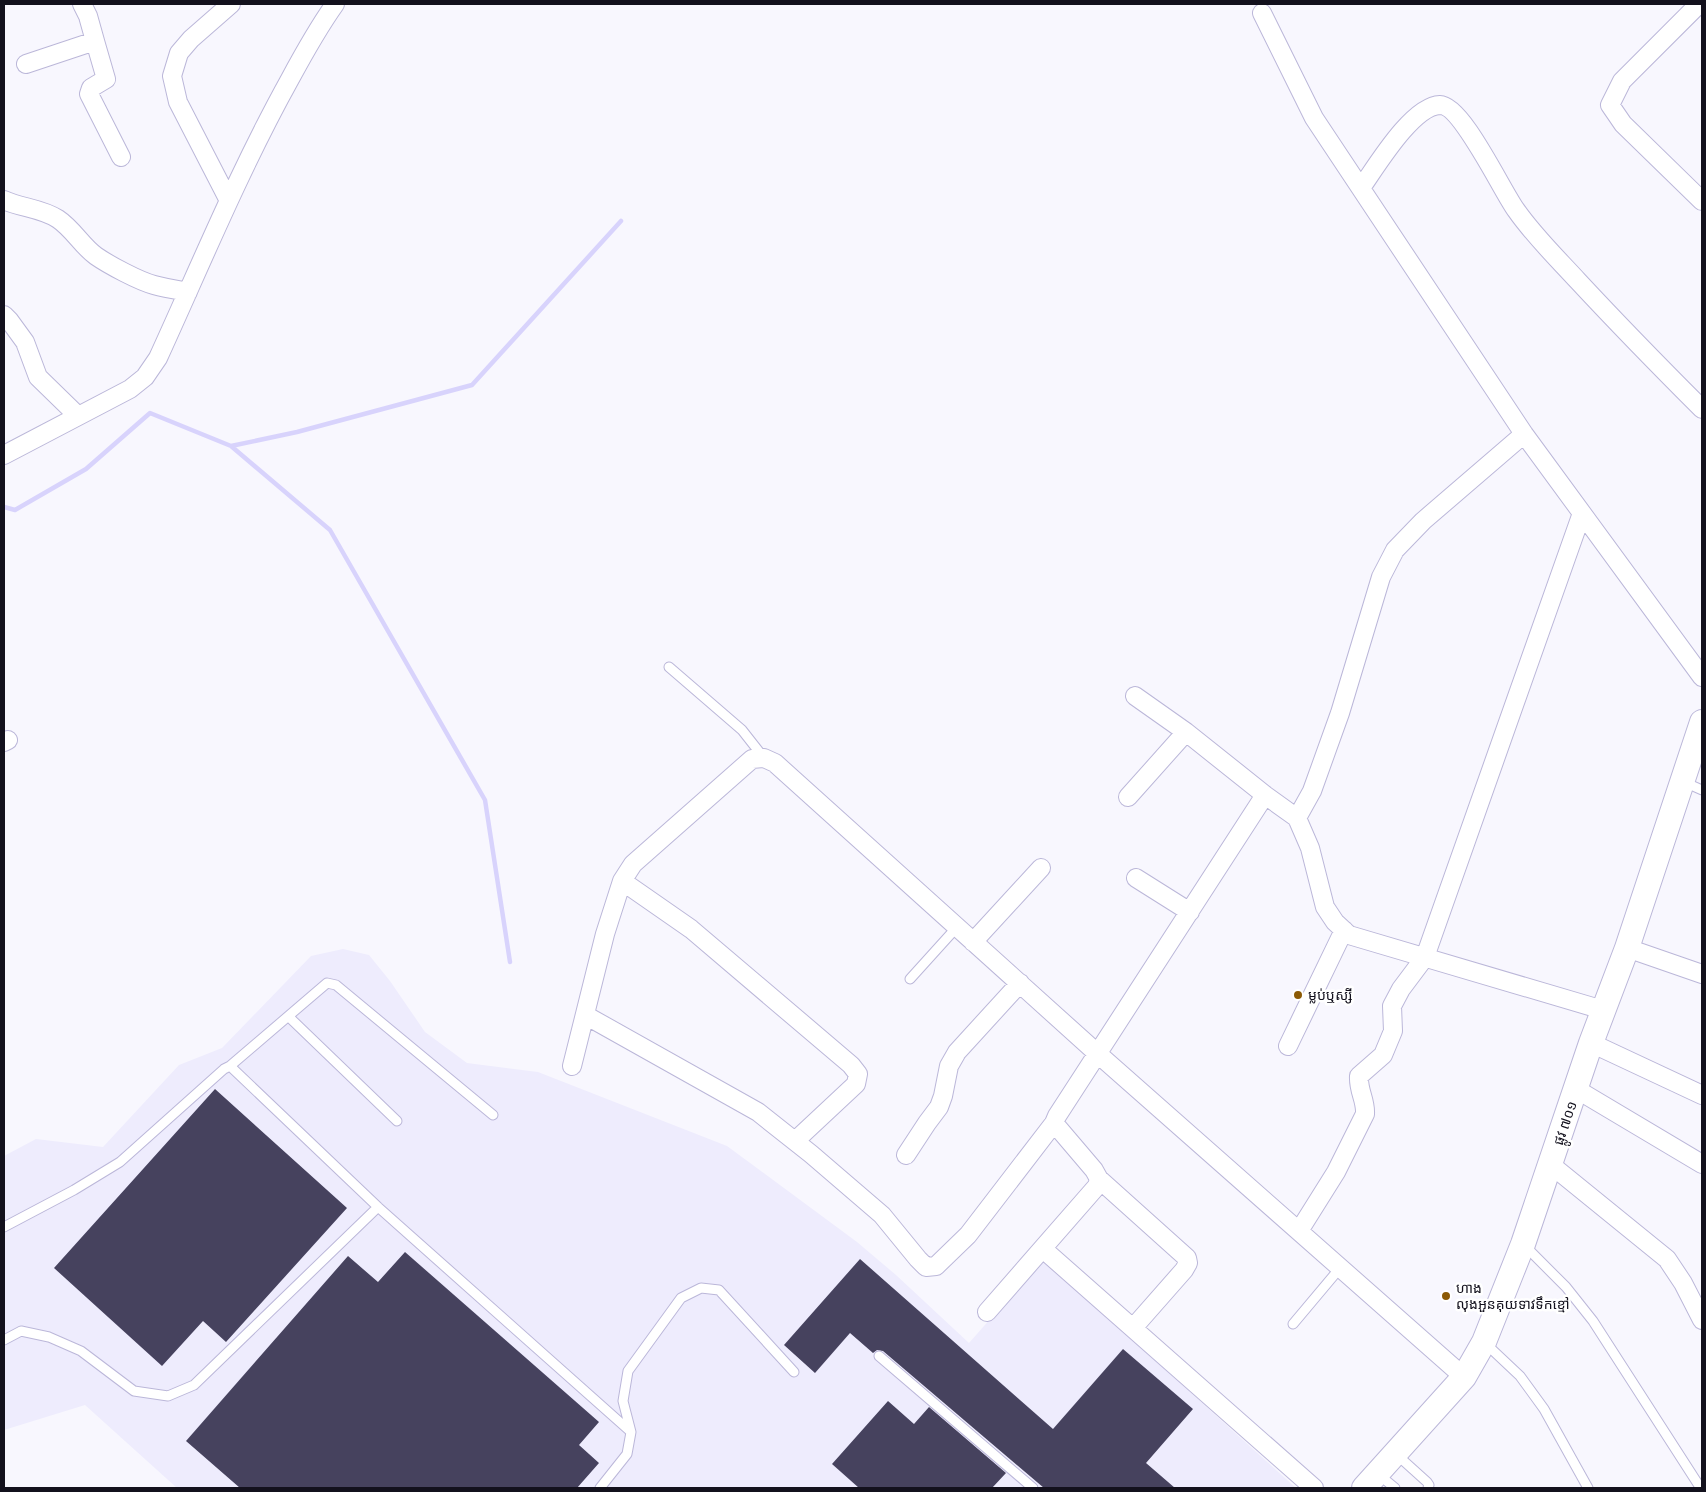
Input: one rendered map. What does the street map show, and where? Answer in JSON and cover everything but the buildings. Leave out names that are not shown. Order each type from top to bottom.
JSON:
[{"type":"main road","name":"ផ្លូវ ៧០១","points":[[1379,1483],[1395,1454],[1464,1377],[1484,1342],[1522,1244],[1603,1010],[1692,786],[1702,722]]},
{"type":"street","points":[[82,4],[88,16],[106,79],[91,88],[89,94],[121,157]]},
{"type":"street","points":[[228,199],[178,102],[172,76],[180,53],[191,39],[231,4]]},
{"type":"street","points":[[4,455],[130,389],[144,377],[158,358],[228,199],[275,106],[323,21],[335,4]]},
{"type":"street","points":[[1699,4],[1622,81],[1610,105],[1623,124],[1702,201]]},
{"type":"street","points":[[1260,8],[1314,118],[1524,434],[1702,677]]},
{"type":"street","points":[[26,64],[95,41]]},
{"type":"street","points":[[1361,188],[1394,141],[1408,125],[1431,106],[1442,105],[1454,111],[1472,136],[1508,200],[1529,228],[1616,322],[1702,409]]},
{"type":"street","points":[[4,200],[15,205],[34,208],[58,218],[95,255],[121,270],[152,285],[188,292]]},
{"type":"street","points":[[4,315],[25,342],[38,377],[78,416]]},
{"type":"street","points":[[1297,818],[1312,792],[1340,713],[1381,577],[1395,550],[1423,522],[1524,434]]},
{"type":"street","points":[[1300,1231],[1336,1172],[1365,1114],[1366,1105],[1358,1087],[1359,1076],[1382,1055],[1393,1030],[1392,1006],[1401,990],[1425,958],[1582,513]]},
{"type":"street","points":[[1135,696],[1186,732],[1297,818],[1310,848],[1325,907],[1335,922],[1349,935],[1603,1010]]},
{"type":"street","points":[[1128,797],[1186,732]]},
{"type":"street","points":[[572,1066],[605,934],[622,880],[633,864],[752,760],[764,758],[775,763],[1098,1054],[1464,1377]]},
{"type":"street","points":[[585,1015],[758,1112],[882,1215],[918,1260],[926,1267],[936,1266],[968,1235],[1054,1123],[1265,795]]},
{"type":"street","points":[[974,942],[1041,868]]},
{"type":"street","points":[[1136,878],[1190,912]]},
{"type":"street","points":[[622,880],[692,929],[858,1074],[856,1084],[795,1141]]},
{"type":"street","points":[[1288,1046],[1344,930]]},
{"type":"street","points":[[1627,948],[1702,974]]},
{"type":"street","points":[[906,1155],[926,1123],[939,1107],[949,1066],[957,1052],[1020,983]]},
{"type":"street","points":[[1591,1043],[1702,1095]]},
{"type":"street","points":[[1576,1089],[1702,1164]]},
{"type":"street","points":[[1054,1123],[1094,1170],[1099,1180],[1187,1258],[1188,1263],[1184,1270],[1133,1328]]},
{"type":"street","points":[[1550,1164],[1667,1259],[1683,1283],[1702,1320]]},
{"type":"street","points":[[987,1312],[1097,1186],[1099,1180]]},
{"type":"street","points":[[1043,1248],[1314,1488]]},
{"type":"lane","points":[[669,667],[742,730],[764,758]]},
{"type":"lane","points":[[910,979],[957,927]]},
{"type":"lane","points":[[4,1227],[74,1190],[120,1162],[224,1069],[289,1017],[327,983],[336,985],[493,1115]]},
{"type":"lane","points":[[289,1017],[397,1121]]},
{"type":"lane","points":[[230,1066],[378,1207],[631,1432]]},
{"type":"lane","points":[[4,1340],[21,1331],[49,1337],[81,1351],[134,1391],[168,1396],[194,1385],[378,1207]]},
{"type":"lane","points":[[1522,1244],[1566,1286],[1593,1321],[1698,1484]]},
{"type":"lane","points":[[1293,1324],[1340,1268]]},
{"type":"lane","points":[[600,1488],[627,1454],[631,1432],[623,1401],[628,1371],[681,1298],[701,1288],[719,1290],[794,1372]]},
{"type":"lane","points":[[1484,1342],[1520,1376],[1544,1408],[1588,1488]]},
{"type":"lane","points":[[879,1356],[1033,1488]]},
{"type":"lane","points":[[1395,1454],[1427,1482],[1428,1488]]},
{"type":"shaded area","points":[[343,949],[369,955],[390,981],[425,1032],[467,1063],[538,1072],[727,1146],[857,1242],[896,1275],[969,1343],[1043,1259],[1296,1488],[177,1488],[85,1405],[4,1430],[4,1156],[36,1139],[103,1147],[179,1065],[222,1048],[311,956]]},
{"type":"waterway","points":[[231,446],[297,432],[472,385],[621,221]]},
{"type":"waterway","points":[[4,507],[15,510],[86,469],[150,413],[231,446],[330,530],[485,800],[510,962]]},
{"type":"place","name":"ម្លប់ឬស្សី","points":[[1298,995]]},
{"type":"place","name":"ហាង លុងអួនគុយទាវទឹកខ្មៅ","points":[[1446,1296]]}]
